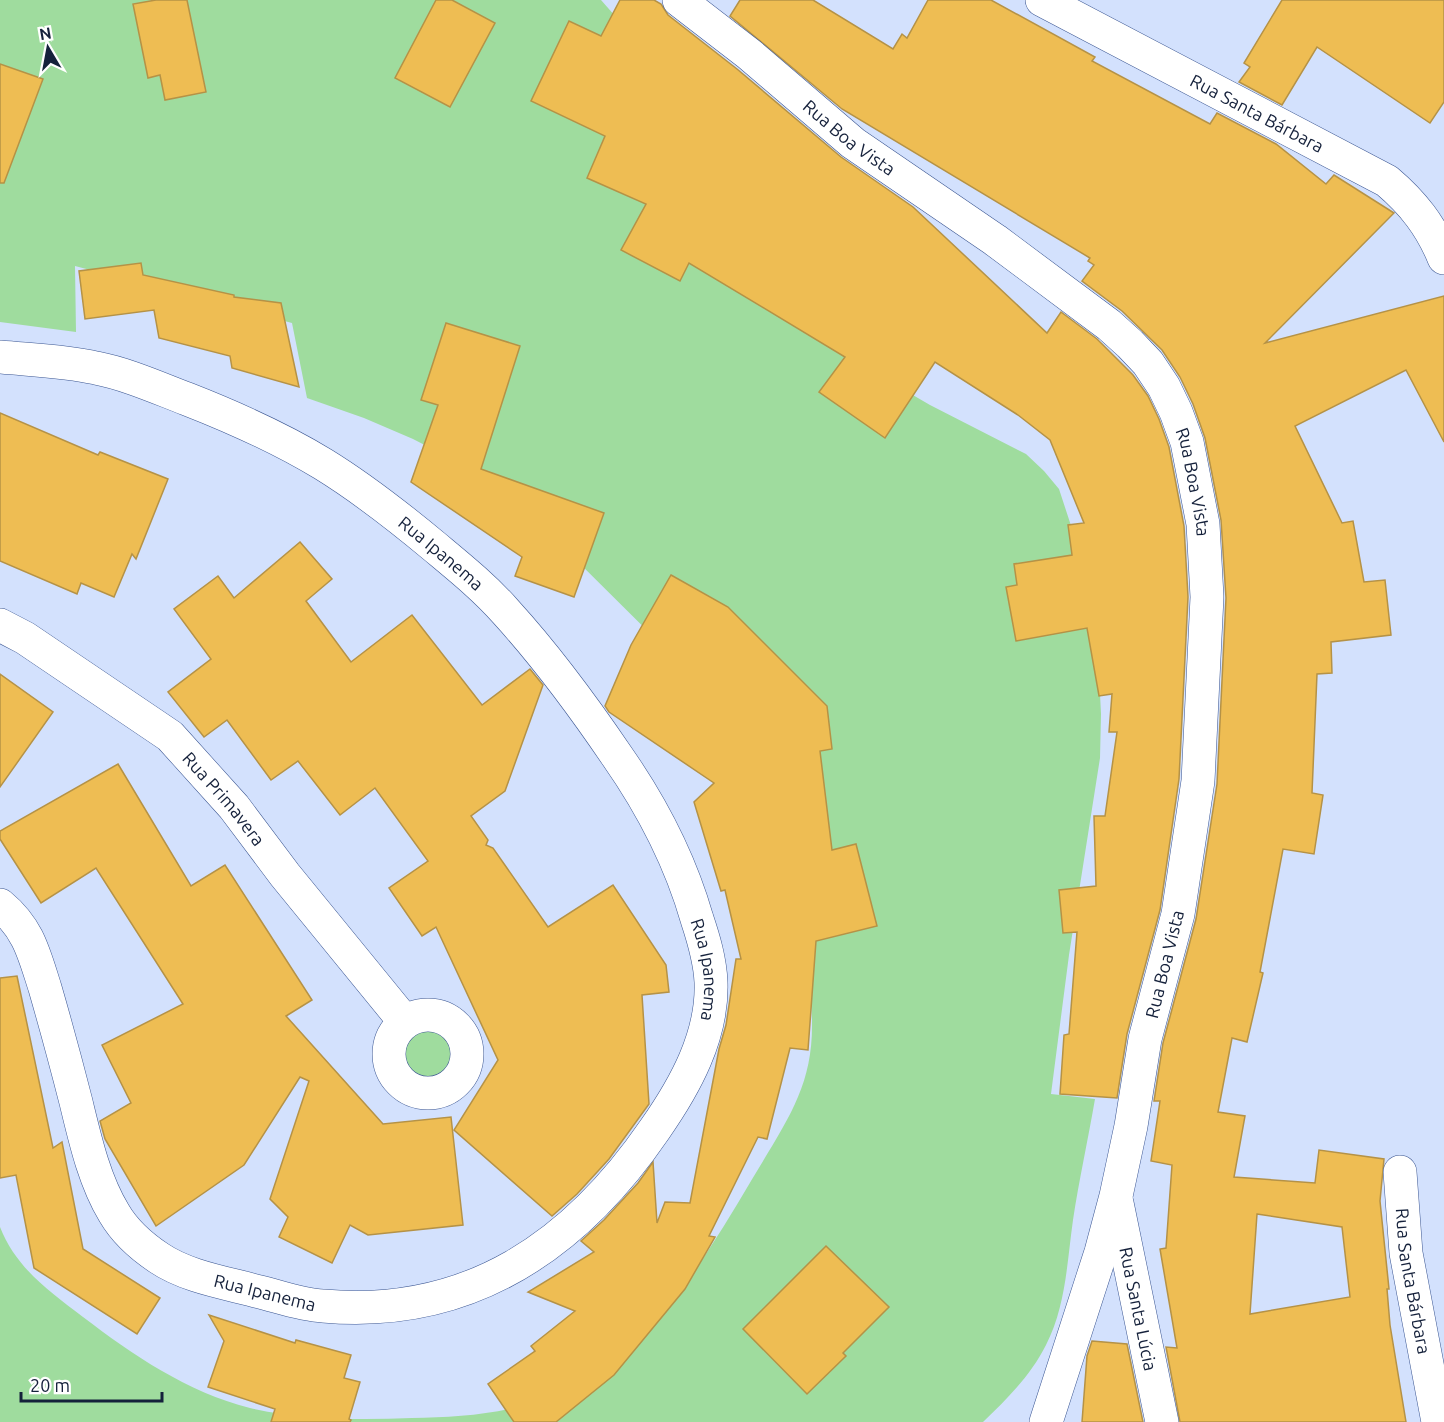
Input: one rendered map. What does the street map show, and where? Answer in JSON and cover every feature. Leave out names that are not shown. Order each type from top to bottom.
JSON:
[{"type":"street","name":"Rua Boa Vista","points":[[679,0],[749,54],[853,142],[1004,246],[1109,325],[1148,363],[1164,387],[1176,412],[1192,462],[1203,524],[1207,597],[1198,781],[1178,914],[1145,1039],[1131,1126],[1116,1196],[1101,1252],[1046,1422]]},
{"type":"street","name":"Rua Santa Bárbara","points":[[1042,0],[1388,181],[1422,216],[1444,258]]},
{"type":"street","name":"Rua Ipanema","points":[[0,357],[98,368],[236,419],[321,463],[355,485],[447,557],[502,607],[547,659],[596,724],[631,776],[672,850],[694,907],[708,953],[711,985],[709,1012],[702,1042],[688,1075],[661,1121],[631,1165],[552,1243],[505,1271],[465,1290],[405,1303],[370,1307],[319,1306],[199,1275],[166,1263],[144,1248],[128,1233],[113,1212],[89,1153],[60,1035],[30,942],[17,921],[0,905]]},
{"type":"street","name":"Rua Primavera","points":[[0,625],[25,638],[170,736],[234,807],[285,875],[405,1022]]},
{"type":"street","name":"Rua Santa Bárbara","points":[[1400,1173],[1406,1253],[1438,1422]]},
{"type":"street","name":"Rua Santa Lúcia","points":[[1116,1196],[1162,1422]]},
{"type":"green space","points":[[0,0],[601,0],[623,25],[899,387],[1026,454],[1059,489],[1078,547],[1099,674],[1101,714],[1100,758],[1069,955],[1051,1094],[1095,1099],[1075,1205],[1065,1284],[1053,1330],[1040,1356],[1026,1376],[983,1422],[0,1422],[0,1227],[24,1267],[70,1307],[121,1345],[162,1371],[227,1401],[250,1408],[290,1415],[372,1419],[477,1414],[509,1409],[540,1400],[559,1389],[667,1309],[678,1297],[790,1114],[807,1072],[812,1023],[810,993],[701,684],[562,546],[452,459],[364,418],[307,398],[292,323],[75,266],[76,332],[0,322]]},
{"type":"green space","points":[[428,1020],[441,1023],[453,1030],[460,1042],[463,1055],[460,1068],[453,1080],[441,1087],[428,1090],[415,1087],[403,1080],[396,1068],[393,1055],[396,1042],[403,1030],[415,1023]]},
{"type":"building","points":[[156,0],[187,0],[206,92],[165,100],[160,75],[148,78],[133,4]]},
{"type":"building","points":[[436,0],[452,0],[495,23],[450,107],[395,78]]},
{"type":"building","points":[[620,0],[654,0],[661,4],[668,15],[737,69],[841,157],[913,207],[1047,333],[1061,312],[1097,339],[1133,375],[1148,396],[1159,419],[1169,447],[1184,526],[1188,597],[1179,779],[1160,910],[1127,1034],[1117,1098],[1060,1094],[1064,1035],[1069,1034],[1077,932],[1063,933],[1059,890],[1096,886],[1094,816],[1105,816],[1117,732],[1109,732],[1112,694],[1099,696],[1087,628],[1016,641],[1006,587],[1017,585],[1014,564],[1072,555],[1068,525],[1084,523],[1050,440],[1018,415],[935,362],[885,438],[819,392],[845,357],[689,263],[680,281],[621,250],[646,204],[587,178],[605,136],[531,101],[569,21],[601,36]]},
{"type":"building","points":[[740,0],[813,0],[893,49],[902,34],[907,38],[928,0],[991,0],[1095,57],[1092,61],[1210,124],[1217,113],[1276,144],[1326,184],[1334,175],[1394,213],[1265,343],[1444,296],[1444,442],[1406,370],[1295,426],[1342,523],[1353,521],[1364,582],[1385,580],[1391,635],[1331,642],[1332,673],[1317,674],[1312,793],[1323,795],[1314,854],[1283,849],[1260,972],[1263,973],[1247,1042],[1232,1038],[1218,1112],[1245,1116],[1234,1177],[1315,1183],[1319,1150],[1384,1159],[1380,1201],[1389,1289],[1387,1289],[1390,1325],[1406,1422],[1180,1422],[1166,1347],[1177,1348],[1160,1249],[1166,1248],[1172,1165],[1151,1161],[1160,1101],[1154,1101],[1163,1043],[1196,919],[1217,784],[1226,598],[1221,520],[1205,438],[1193,404],[1180,377],[1162,350],[1122,311],[1082,281],[1094,265],[1088,261],[1090,258],[842,109],[730,16]],"holes":[[[1257,1214],[1342,1227],[1350,1297],[1250,1314]]]},
{"type":"building","points":[[1282,0],[1444,0],[1444,102],[1430,123],[1317,47],[1282,105],[1239,82],[1250,67],[1244,63]]},
{"type":"building","points":[[0,64],[43,79],[4,183],[0,183]]},
{"type":"building","points":[[141,263],[143,275],[234,295],[234,297],[281,303],[299,387],[232,368],[230,356],[159,338],[154,310],[85,319],[79,271]]},
{"type":"building","points":[[446,323],[520,346],[481,469],[604,513],[574,597],[515,576],[522,557],[411,482],[438,405],[421,400]]},
{"type":"building","points":[[0,413],[98,455],[100,452],[168,479],[136,559],[132,554],[114,597],[81,583],[77,594],[0,561]]},
{"type":"building","points":[[300,542],[332,579],[306,601],[351,662],[412,615],[482,705],[530,669],[543,685],[505,791],[471,816],[488,840],[486,845],[493,848],[548,927],[613,885],[666,965],[669,992],[642,995],[649,1104],[609,1159],[577,1194],[552,1216],[454,1130],[498,1060],[436,927],[422,936],[389,888],[428,861],[375,788],[340,815],[298,761],[271,780],[227,720],[204,737],[168,692],[211,659],[174,609],[218,576],[234,598]]},
{"type":"building","points":[[671,575],[728,607],[827,706],[832,749],[820,751],[832,850],[856,844],[877,926],[816,941],[808,1050],[790,1048],[767,1139],[758,1137],[709,1236],[715,1237],[685,1289],[614,1375],[556,1422],[514,1422],[488,1384],[535,1351],[531,1346],[575,1311],[528,1292],[594,1252],[581,1241],[638,1183],[653,1162],[657,1223],[665,1202],[690,1203],[719,1049],[726,1025],[736,959],[741,959],[725,890],[721,891],[694,802],[714,783],[609,712],[605,706],[631,645]]},
{"type":"building","points":[[0,674],[53,712],[0,787]]},
{"type":"building","points":[[118,764],[191,886],[225,865],[312,1000],[286,1016],[383,1124],[451,1117],[463,1225],[368,1235],[350,1225],[332,1263],[279,1237],[288,1217],[270,1199],[309,1081],[300,1077],[244,1165],[156,1226],[105,1139],[100,1121],[131,1103],[102,1045],[183,1004],[96,868],[41,903],[0,839],[0,831]]},
{"type":"building","points":[[17,976],[53,1148],[62,1142],[83,1249],[160,1298],[137,1334],[34,1268],[16,1175],[0,1178],[0,978]]},
{"type":"building","points":[[826,1246],[889,1307],[843,1353],[846,1356],[807,1394],[743,1329]]},
{"type":"building","points":[[209,1315],[295,1343],[296,1340],[351,1355],[344,1378],[360,1382],[350,1422],[271,1422],[275,1409],[208,1387],[224,1341]]},
{"type":"building","points":[[1092,1341],[1127,1344],[1143,1422],[1082,1422],[1087,1356]]}]
